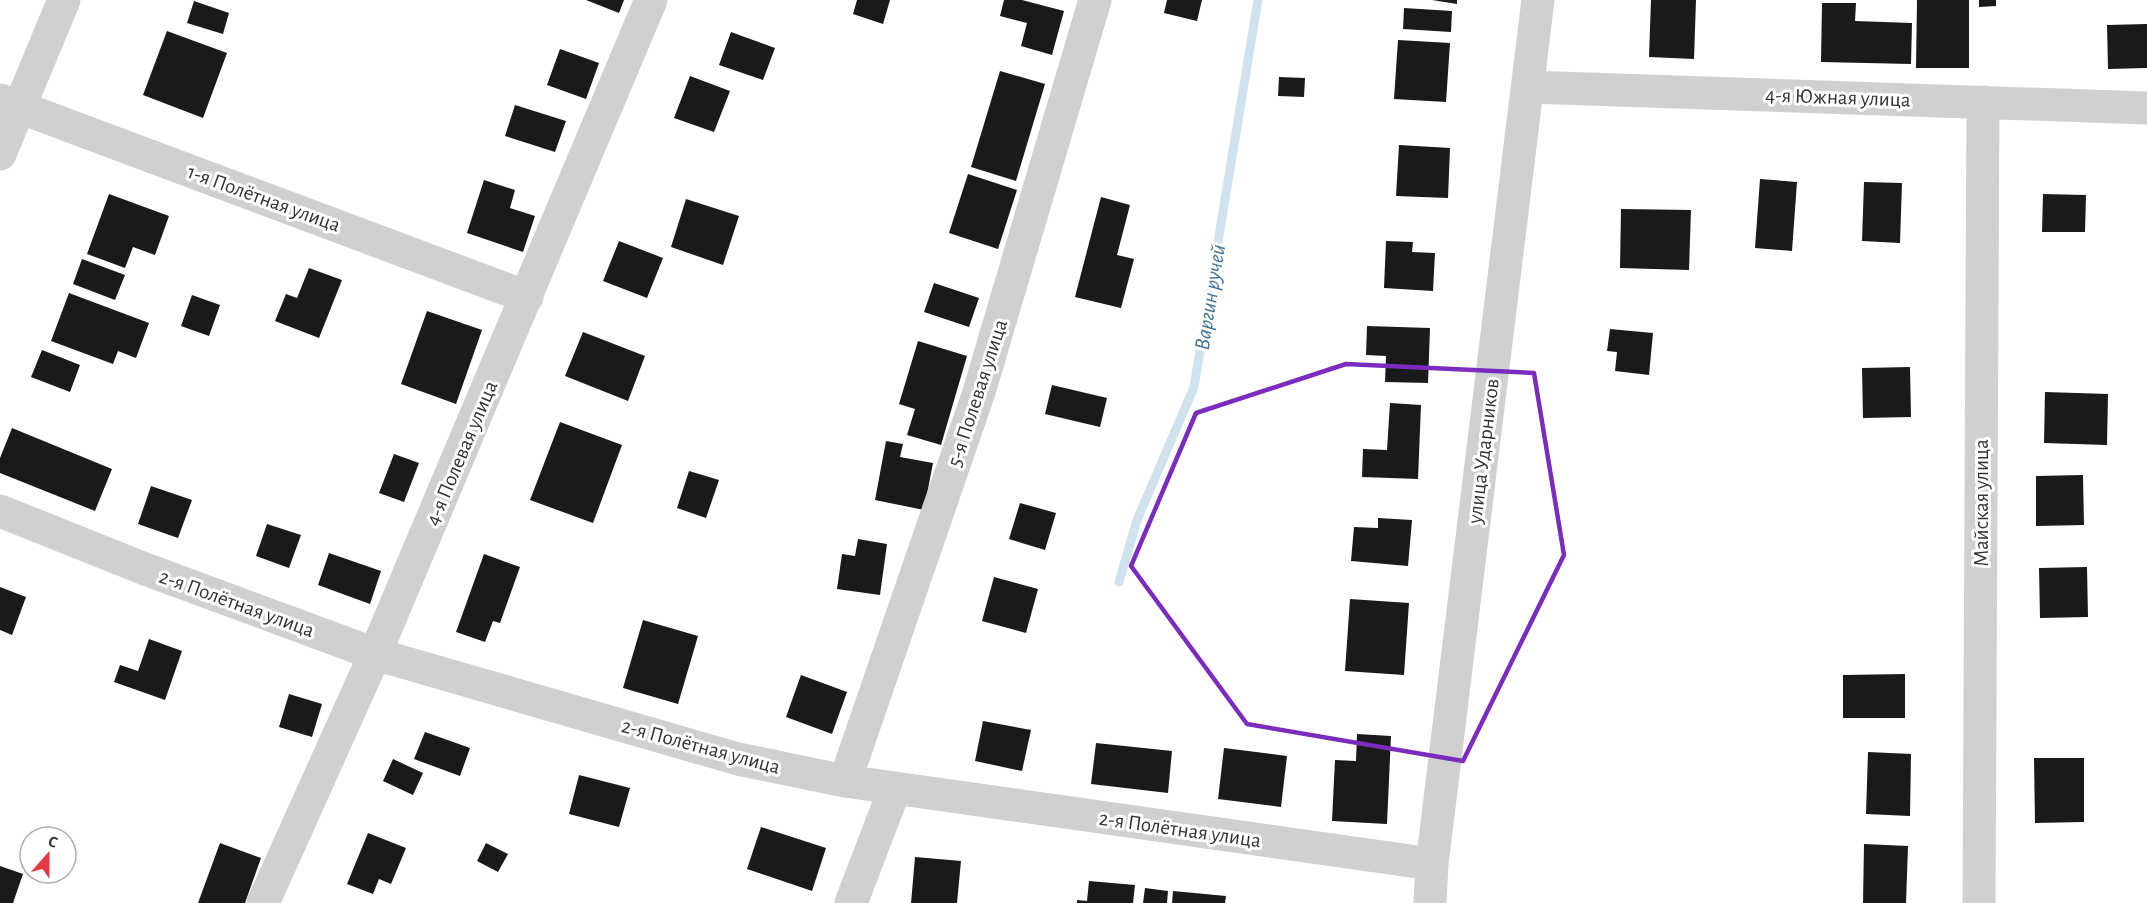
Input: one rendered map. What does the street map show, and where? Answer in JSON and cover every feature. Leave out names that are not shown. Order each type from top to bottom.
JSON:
[{"type":"street","points":[[0,154],[10,103],[64,0]]},
{"type":"street","name":"4-я Полевая улица","points":[[263,903],[375,654],[651,0]]},
{"type":"street","name":"5-я Полевая улица","points":[[845,781],[978,392],[1095,0]]},
{"type":"street","name":"улица Ударников","points":[[1430,903],[1432,864],[1538,0]]},
{"type":"street","name":"4-я Южная улица","points":[[1529,87],[2147,108]]},
{"type":"street","name":"Майская улица","points":[[1979,903],[1983,102]]},
{"type":"street","name":"1-я Полётная улица","points":[[10,103],[527,297]]},
{"type":"street","name":"2-я Полётная улица","points":[[0,511],[145,569],[375,654],[738,759],[845,781],[1432,864]]},
{"type":"street","points":[[851,903],[895,788]]},
{"type":"highlighted area","points":[[1346,364],[1534,373],[1564,555],[1463,761],[1247,724],[1131,566],[1196,413]]},
{"type":"building","points":[[586,0],[624,0],[619,13]]},
{"type":"building","points":[[857,0],[890,0],[883,24],[853,14]]},
{"type":"building","points":[[1004,0],[1022,0],[1064,11],[1052,55],[1021,46],[1027,23],[1000,16]]},
{"type":"building","points":[[1167,0],[1202,0],[1197,21],[1164,13]]},
{"type":"building","points":[[1432,0],[1457,0],[1457,4]]},
{"type":"building","points":[[1651,0],[1696,0],[1694,59],[1649,57]]},
{"type":"building","points":[[1917,0],[1969,0],[1969,68],[1916,68]]},
{"type":"building","points":[[1979,0],[1996,0],[1996,6],[1979,7]]},
{"type":"building","points":[[194,1],[229,13],[223,34],[187,23]]},
{"type":"building","points":[[1822,3],[1856,3],[1855,21],[1912,23],[1911,64],[1821,62]]},
{"type":"building","points":[[1404,8],[1452,11],[1451,32],[1403,29]]},
{"type":"building","points":[[2147,24],[2147,68],[2108,69],[2107,25]]},
{"type":"building","points":[[167,31],[227,53],[203,118],[143,95]]},
{"type":"building","points":[[731,32],[775,48],[763,80],[719,65]]},
{"type":"building","points":[[1398,40],[1450,43],[1446,102],[1394,99]]},
{"type":"building","points":[[560,49],[599,63],[586,99],[547,85]]},
{"type":"building","points":[[1000,71],[1045,84],[1016,181],[971,167]]},
{"type":"building","points":[[690,76],[730,91],[714,132],[674,118]]},
{"type":"building","points":[[1279,77],[1305,78],[1304,97],[1278,96]]},
{"type":"building","points":[[515,105],[566,121],[555,152],[505,136]]},
{"type":"building","points":[[1399,145],[1450,148],[1448,198],[1396,196]]},
{"type":"building","points":[[968,174],[1017,190],[998,249],[949,233]]},
{"type":"building","points":[[1760,179],[1797,182],[1792,251],[1755,248]]},
{"type":"building","points":[[484,180],[515,190],[510,208],[535,216],[523,252],[467,233]]},
{"type":"building","points":[[1864,182],[1902,183],[1900,243],[1862,241]]},
{"type":"building","points":[[109,194],[169,216],[155,255],[133,247],[125,268],[87,254]]},
{"type":"building","points":[[2043,194],[2086,195],[2085,232],[2042,232]]},
{"type":"building","points":[[1101,197],[1130,205],[1117,255],[1134,259],[1121,308],[1075,297]]},
{"type":"building","points":[[686,199],[739,216],[723,265],[671,247]]},
{"type":"building","points":[[1621,209],[1691,210],[1689,270],[1620,268]]},
{"type":"building","points":[[619,241],[663,258],[647,298],[603,281]]},
{"type":"building","points":[[1386,241],[1413,242],[1412,252],[1435,253],[1433,291],[1384,288]]},
{"type":"building","points":[[82,259],[125,275],[115,300],[73,284]]},
{"type":"building","points":[[309,268],[342,280],[319,338],[275,321],[286,294],[297,298]]},
{"type":"building","points":[[934,283],[979,298],[969,327],[924,312]]},
{"type":"building","points":[[69,293],[149,323],[136,358],[118,351],[113,364],[51,341]]},
{"type":"building","points":[[192,295],[220,305],[209,336],[181,326]]},
{"type":"building","points":[[427,311],[482,330],[456,404],[401,384]]},
{"type":"building","points":[[1367,326],[1430,328],[1428,383],[1385,382],[1386,356],[1366,355]]},
{"type":"building","points":[[1610,329],[1653,333],[1649,375],[1615,371],[1617,352],[1607,351]]},
{"type":"building","points":[[583,332],[645,356],[628,401],[565,376]]},
{"type":"building","points":[[918,341],[967,356],[941,445],[907,435],[915,409],[899,404]]},
{"type":"building","points":[[42,350],[80,365],[70,392],[31,377]]},
{"type":"building","points":[[1910,367],[1911,417],[1863,418],[1862,368]]},
{"type":"building","points":[[1052,385],[1107,398],[1100,427],[1045,414]]},
{"type":"building","points":[[2045,392],[2108,394],[2107,445],[2044,443]]},
{"type":"building","points":[[1390,403],[1421,405],[1418,479],[1362,477],[1363,449],[1387,450]]},
{"type":"building","points":[[560,422],[622,445],[593,523],[530,500]]},
{"type":"building","points":[[12,428],[112,469],[95,511],[0,473],[0,458]]},
{"type":"building","points":[[886,441],[903,444],[900,457],[933,463],[924,510],[875,500]]},
{"type":"building","points":[[394,454],[419,463],[404,502],[379,493]]},
{"type":"building","points":[[689,471],[719,480],[706,518],[677,508]]},
{"type":"building","points":[[2083,475],[2084,525],[2036,526],[2036,476]]},
{"type":"building","points":[[151,486],[192,500],[178,538],[138,524]]},
{"type":"building","points":[[1020,503],[1056,513],[1045,550],[1009,539]]},
{"type":"building","points":[[1378,518],[1412,520],[1408,566],[1351,561],[1354,527],[1378,528]]},
{"type":"building","points":[[267,524],[301,535],[289,568],[256,556]]},
{"type":"building","points":[[858,539],[887,544],[880,595],[837,589],[842,554],[855,556]]},
{"type":"building","points":[[329,553],[381,571],[370,604],[318,585]]},
{"type":"building","points":[[484,554],[520,567],[500,623],[493,621],[485,642],[456,632]]},
{"type":"building","points":[[2087,567],[2088,617],[2040,618],[2039,568]]},
{"type":"building","points":[[994,577],[1038,589],[1026,633],[982,621]]},
{"type":"building","points":[[0,587],[26,597],[12,635],[0,630]]},
{"type":"building","points":[[1350,599],[1409,603],[1404,675],[1345,671]]},
{"type":"building","points":[[643,620],[698,636],[678,704],[623,688]]},
{"type":"building","points":[[149,639],[182,651],[165,700],[114,682],[120,665],[138,671]]},
{"type":"building","points":[[1905,674],[1905,718],[1843,718],[1843,675]]},
{"type":"building","points":[[801,675],[847,692],[832,734],[786,717]]},
{"type":"building","points":[[289,694],[322,704],[312,737],[279,727]]},
{"type":"building","points":[[983,721],[1031,730],[1022,771],[975,761]]},
{"type":"building","points":[[425,732],[470,748],[460,776],[414,759]]},
{"type":"building","points":[[1357,734],[1391,736],[1387,824],[1332,821],[1335,760],[1356,761]]},
{"type":"building","points":[[1096,743],[1172,751],[1168,793],[1091,784]]},
{"type":"building","points":[[1224,748],[1287,756],[1281,807],[1218,799]]},
{"type":"building","points":[[1868,752],[1911,754],[1910,816],[1866,814]]},
{"type":"building","points":[[2034,758],[2084,758],[2084,822],[2035,823]]},
{"type":"building","points":[[393,759],[423,773],[413,795],[383,781]]},
{"type":"building","points":[[579,775],[630,788],[619,827],[569,814]]},
{"type":"building","points":[[761,827],[826,848],[812,891],[747,869]]},
{"type":"building","points":[[368,833],[406,848],[391,884],[379,879],[373,894],[347,884]]},
{"type":"building","points":[[220,843],[261,858],[245,903],[198,903]]},
{"type":"building","points":[[486,843],[508,854],[498,872],[477,861]]},
{"type":"building","points":[[1864,844],[1908,846],[1906,903],[1863,903]]},
{"type":"building","points":[[915,857],[961,861],[957,903],[911,903]]},
{"type":"building","points":[[0,866],[18,872],[19,885],[13,903],[0,903]]},
{"type":"building","points":[[1089,881],[1135,885],[1133,903],[1077,903],[1077,900],[1087,901]]},
{"type":"building","points":[[1145,888],[1168,891],[1167,903],[1143,903]]},
{"type":"building","points":[[1173,891],[1226,896],[1225,903],[1172,903]]},
{"type":"waterway","name":"Варгин ручей","points":[[1119,582],[1137,520],[1194,387],[1258,0]]}]
